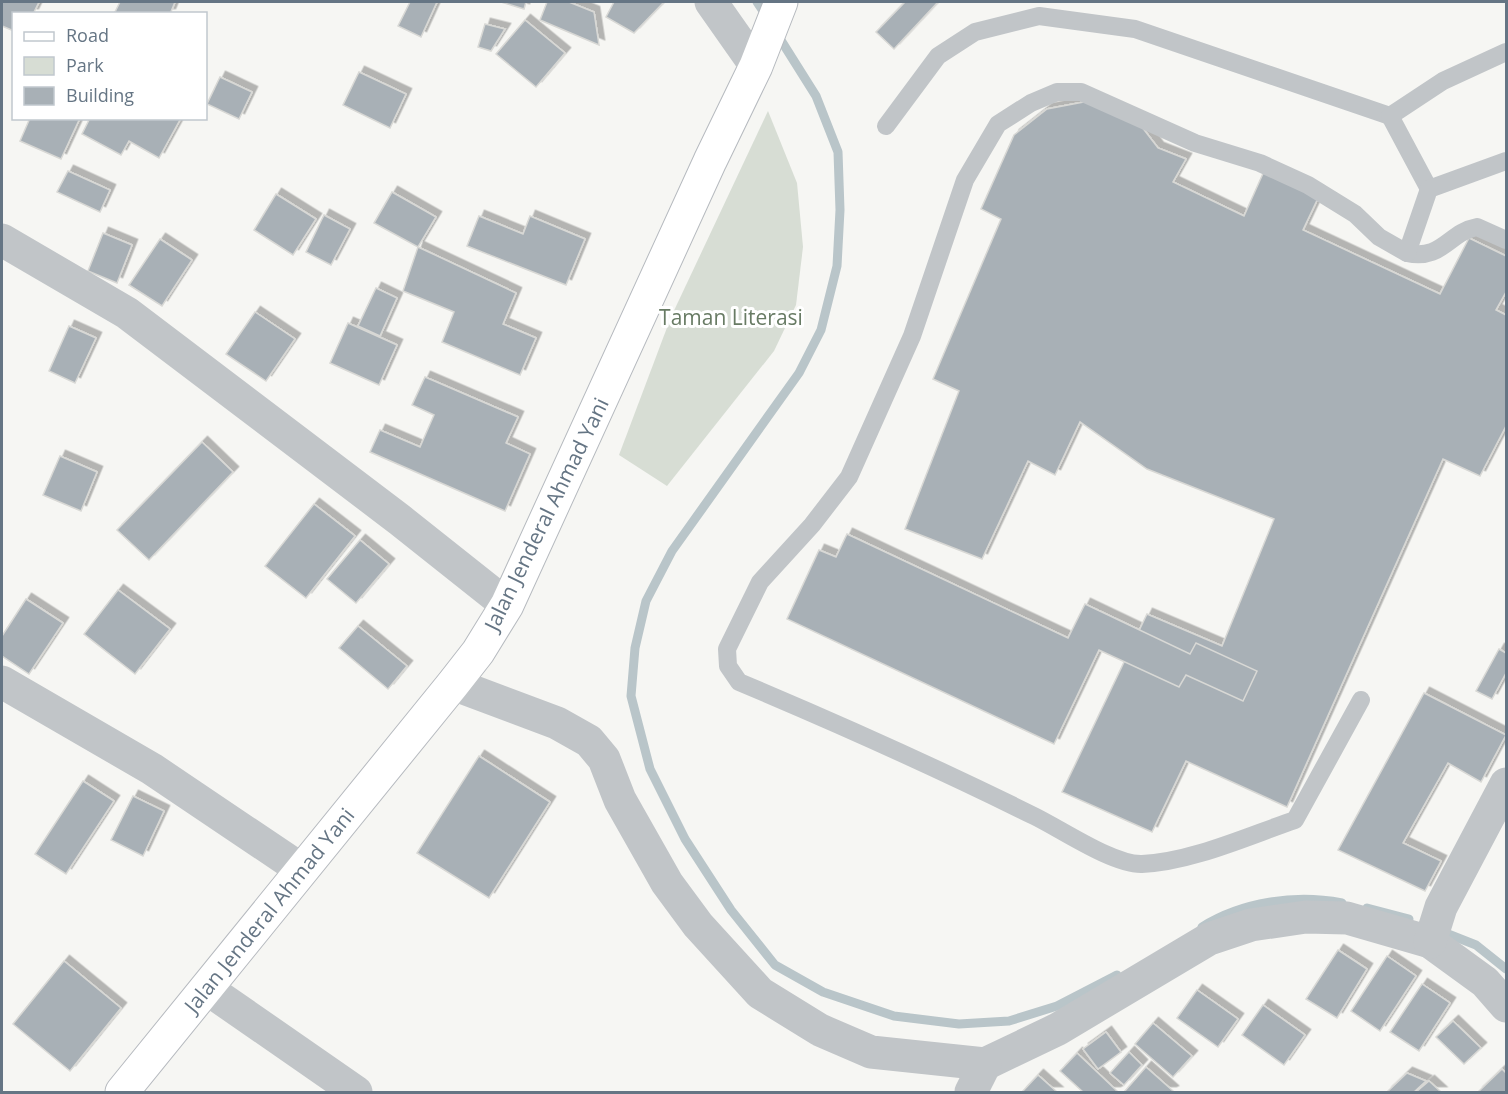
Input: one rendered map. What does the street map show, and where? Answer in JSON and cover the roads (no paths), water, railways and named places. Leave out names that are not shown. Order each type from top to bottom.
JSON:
[{"type":"main road","name":"Jalan Jenderal Ahmad Yani","points":[[122,1092],[453,684],[478,652],[507,605],[758,61],[781,2]]},
{"type":"street","points":[[711,2],[758,61]]},
{"type":"street","points":[[2,240],[127,313],[391,513],[507,605]]},
{"type":"street","points":[[2,682],[152,769],[302,870]]},
{"type":"street","points":[[453,684],[557,723],[589,741],[604,759],[620,800],[667,883],[698,925],[760,993],[820,1030],[871,1052],[985,1064],[1058,1029],[1209,939],[1251,925],[1306,917],[1347,918],[1435,927],[1506,1006]]},
{"type":"street","points":[[1435,927],[1506,784]]},
{"type":"street","points":[[206,988],[356,1092]]},
{"type":"street","points":[[971,1092],[985,1064]]},
{"type":"lane","points":[[886,126],[938,56],[975,32],[1039,16],[1135,29],[1390,116],[1428,189],[1407,253]]},
{"type":"lane","points":[[1390,116],[1443,81],[1506,52]]},
{"type":"lane","points":[[1361,700],[1295,820],[1183,857],[1140,864],[1108,855],[1036,817],[860,733],[739,682],[728,666],[727,649],[760,582],[812,525],[849,477],[912,336],[965,180],[998,124],[1031,103],[1057,92],[1081,92],[1195,143],[1260,163],[1308,185],[1355,214],[1379,237],[1407,253],[1419,256],[1435,252],[1477,227],[1506,240]]},
{"type":"lane","points":[[1428,189],[1506,161]]},
{"type":"waterway","points":[[757,2],[767,17]]},
{"type":"waterway","points":[[777,34],[816,96],[838,152],[840,210],[837,266],[821,330],[799,373],[672,551],[646,601],[635,648],[631,696],[650,769],[685,839],[731,910],[775,965],[823,992],[894,1016],[959,1024],[1009,1021],[1057,1006],[1117,975]]},
{"type":"waterway","points":[[1202,927],[1234,911],[1269,902],[1306,899],[1342,903]]},
{"type":"waterway","points":[[1367,908],[1409,919]]},
{"type":"waterway","points":[[1438,930],[1476,945],[1506,969]]},
{"type":"park label","name":"Taman Literasi","points":[[731,317]]}]
